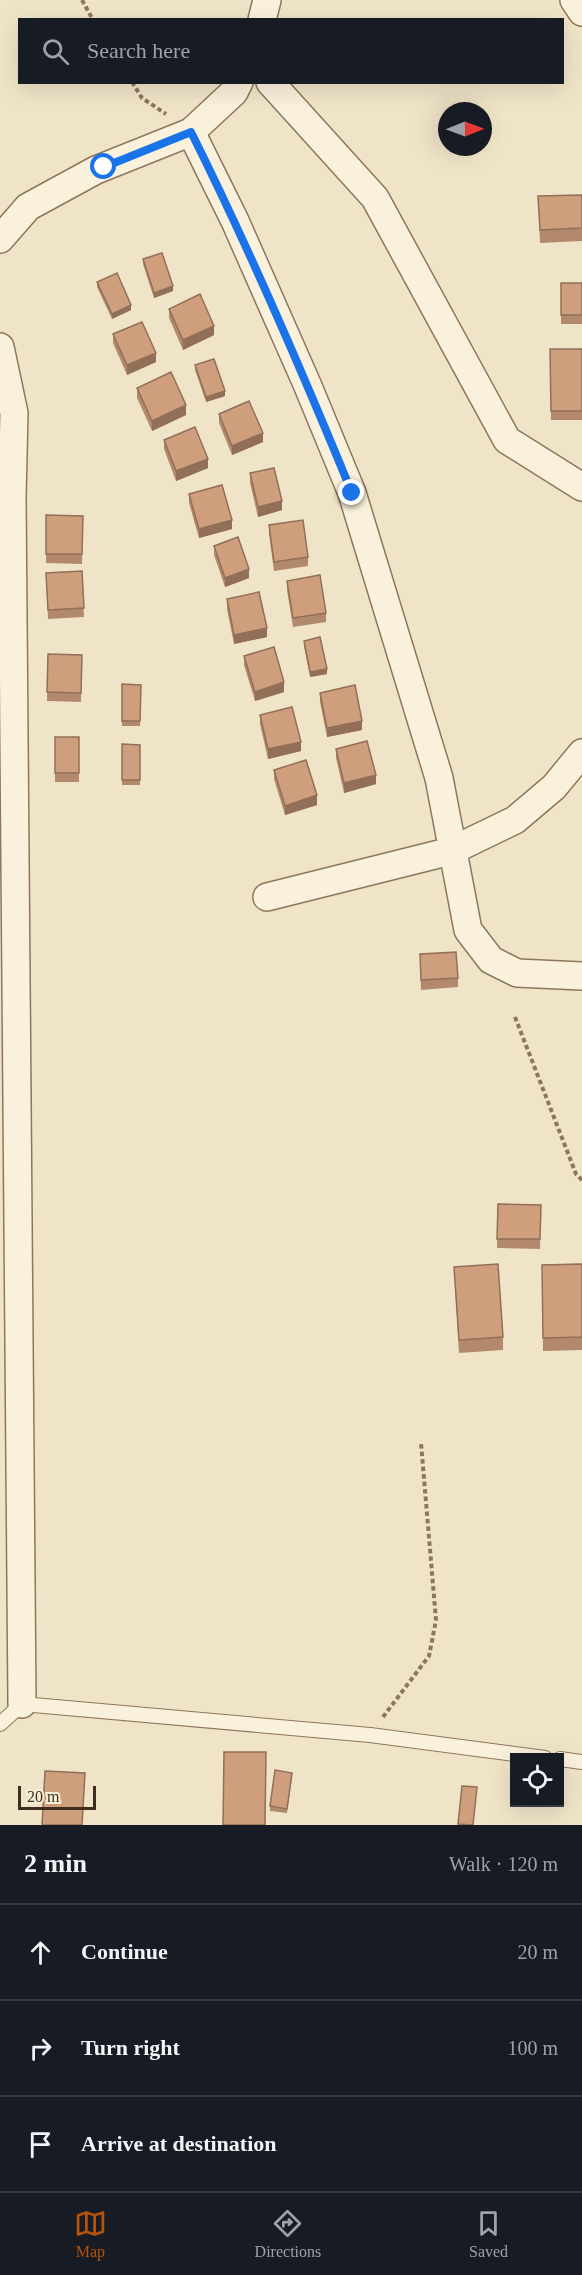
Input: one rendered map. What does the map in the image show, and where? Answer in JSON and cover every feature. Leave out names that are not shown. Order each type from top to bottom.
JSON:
[{"type":"street","points":[[262,18],[267,0]]},
{"type":"street","points":[[574,0],[582,12]]},
{"type":"street","points":[[0,239],[28,207],[96,170],[191,132],[234,92],[238,84]]},
{"type":"street","points":[[272,84],[375,198],[507,440],[582,487]]},
{"type":"street","points":[[191,132],[235,221],[352,493],[438,778],[468,930],[491,960],[517,974],[582,976]]},
{"type":"street","points":[[0,347],[14,413],[12,509],[22,1704]]},
{"type":"street","points":[[267,897],[451,851],[514,820],[554,787],[582,753]]},
{"type":"lane","points":[[0,1724],[22,1704],[370,1735],[510,1753]]},
{"type":"lane","points":[[564,1760],[582,1762]]},
{"type":"path","points":[[82,0],[92,18]]},
{"type":"path","points":[[133,84],[142,98],[191,132]]},
{"type":"path","points":[[515,1017],[576,1174],[582,1180]]},
{"type":"path","points":[[370,1735],[429,1656],[436,1620],[421,1443]]},
{"type":"building","points":[[582,195],[582,228],[540,230],[538,196]]},
{"type":"building","points":[[162,253],[173,286],[154,293],[143,259]]},
{"type":"building","points":[[117,273],[131,305],[112,314],[97,282]]},
{"type":"building","points":[[561,283],[582,283],[582,315],[561,315]]},
{"type":"building","points":[[200,294],[214,326],[183,340],[169,309]]},
{"type":"building","points":[[142,322],[156,353],[127,365],[113,334]]},
{"type":"building","points":[[550,349],[582,349],[582,411],[551,411]]},
{"type":"building","points":[[214,359],[225,391],[206,397],[195,365]]},
{"type":"building","points":[[171,372],[186,405],[152,421],[137,388]]},
{"type":"building","points":[[249,401],[263,433],[232,446],[219,414]]},
{"type":"building","points":[[195,427],[208,459],[176,471],[164,440]]},
{"type":"building","points":[[274,468],[282,501],[258,507],[250,473]]},
{"type":"building","points":[[222,485],[232,520],[199,529],[189,494]]},
{"type":"building","points":[[46,515],[83,516],[82,554],[46,554]]},
{"type":"building","points":[[303,520],[308,557],[274,562],[269,525]]},
{"type":"building","points":[[238,537],[249,569],[225,578],[214,546]]},
{"type":"building","points":[[82,571],[84,608],[48,610],[46,573]]},
{"type":"building","points":[[320,575],[326,613],[293,618],[287,581]]},
{"type":"building","points":[[259,592],[267,628],[234,635],[227,599]]},
{"type":"building","points":[[320,637],[327,669],[310,672],[304,641]]},
{"type":"building","points":[[274,647],[284,682],[255,692],[244,656]]},
{"type":"building","points":[[48,654],[82,655],[81,693],[47,692]]},
{"type":"building","points":[[122,684],[141,685],[140,721],[122,721]]},
{"type":"building","points":[[355,685],[362,721],[327,728],[320,693]]},
{"type":"building","points":[[292,707],[301,742],[268,749],[260,715]]},
{"type":"building","points":[[55,737],[79,737],[79,773],[55,773]]},
{"type":"building","points":[[367,741],[376,775],[344,783],[336,749]]},
{"type":"building","points":[[122,744],[140,745],[140,780],[122,780]]},
{"type":"building","points":[[306,760],[317,795],[285,806],[274,770]]},
{"type":"building","points":[[456,952],[458,978],[421,980],[420,954]]},
{"type":"building","points":[[498,1204],[541,1205],[540,1239],[497,1239]]},
{"type":"building","points":[[498,1264],[503,1337],[459,1340],[454,1267]]},
{"type":"building","points":[[582,1264],[582,1337],[543,1338],[542,1265]]},
{"type":"building","points":[[224,1752],[266,1752],[265,1825],[223,1825]]},
{"type":"building","points":[[275,1770],[292,1773],[287,1809],[270,1806]]},
{"type":"building","points":[[45,1771],[85,1773],[82,1825],[42,1825]]},
{"type":"building","points":[[462,1786],[477,1787],[473,1825],[458,1824]]},
{"type":"route","points":[[104,167],[191,132],[235,221],[352,493]]}]
